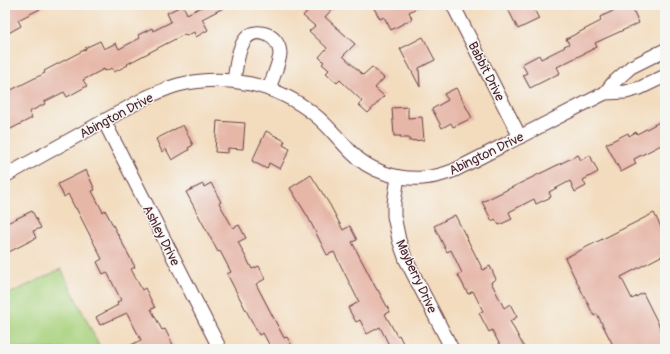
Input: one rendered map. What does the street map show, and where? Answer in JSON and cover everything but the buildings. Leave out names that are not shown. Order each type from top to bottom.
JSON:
[{"type":"street","name":"Babbit Drive","points":[[453,5],[520,137]]},
{"type":"street","points":[[234,81],[240,52],[244,41],[253,33],[265,33],[270,35],[275,40],[280,50],[269,88]]},
{"type":"street","name":"Abington Drive","points":[[5,176],[147,97],[178,85],[197,81],[218,80],[252,84],[269,88],[282,94],[305,107],[317,116],[352,154],[364,164],[383,173],[409,178],[424,178],[440,175],[455,170],[605,93],[613,83],[631,67],[665,50]]},
{"type":"street","name":"Abington Drive","points":[[605,93],[626,92],[640,88],[665,76]]},
{"type":"street","name":"Ashley Drive","points":[[104,121],[220,349]]},
{"type":"street","name":"Mayberry Drive","points":[[398,177],[394,203],[394,216],[399,240],[406,260],[452,349]]},
{"type":"green space","points":[[61,269],[101,349],[5,349],[5,296]]}]
